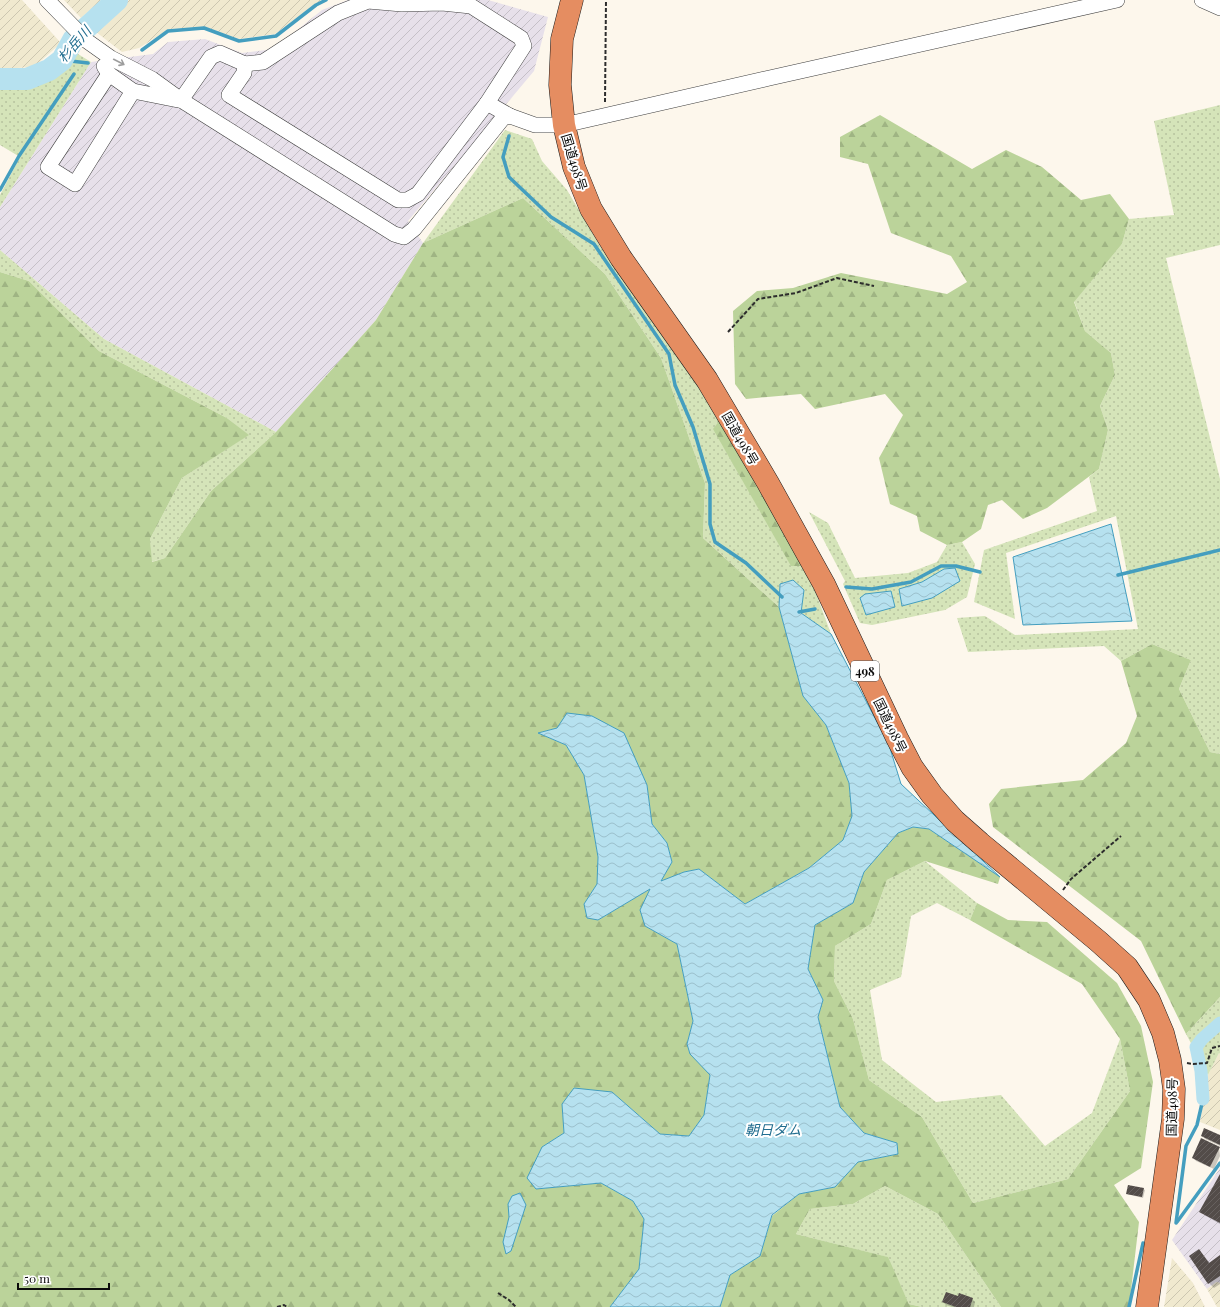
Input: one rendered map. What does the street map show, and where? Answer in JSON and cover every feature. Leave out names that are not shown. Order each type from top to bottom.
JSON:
[{"type":"highway","name":"国道498号","points":[[572,0],[562,39],[560,85],[564,125],[574,167],[591,209],[621,258],[707,380],[768,483],[824,584],[912,767],[932,795],[955,820],[980,843],[1127,967],[1149,1000],[1163,1033],[1170,1060],[1174,1090],[1173,1119],[1147,1307]]},
{"type":"street","points":[[47,0],[87,41],[111,58],[152,79],[181,100],[394,234],[404,237],[414,229],[503,118],[510,116]]},
{"type":"street","points":[[486,103],[510,116],[535,125],[564,125],[746,82],[1117,0]]},
{"type":"street","points":[[1202,0],[1220,8]]},
{"type":"street","points":[[181,100],[211,57],[220,53],[245,64],[263,62],[338,13],[368,1],[402,4],[442,2],[471,6],[521,38],[524,46],[486,103],[418,194],[407,200],[398,200],[229,95],[244,73],[245,64]]},
{"type":"street","points":[[87,41],[110,74],[133,91],[181,100]]},
{"type":"street","points":[[110,74],[48,168],[75,184],[133,91]]},
{"type":"path","points":[[605,115],[606,0]]},
{"type":"path","points":[[728,332],[758,299],[796,293],[837,278],[874,286]]},
{"type":"path","points":[[1052,903],[1071,879],[1120,836]]},
{"type":"path","points":[[1193,1064],[1207,1063],[1212,1048],[1220,1046]]},
{"type":"path","points":[[498,1293],[516,1307]]},
{"type":"path","points":[[277,1307],[284,1305],[287,1307]]},
{"type":"shaded area","points":[[0,0],[22,0],[61,43],[34,67],[0,69]]},
{"type":"shaded area","points":[[64,0],[101,0],[81,18]]},
{"type":"shaded area","points":[[129,0],[322,0],[275,34],[239,39],[205,27],[169,29],[139,48],[122,52],[96,32]]},
{"type":"shaded area","points":[[348,0],[488,0],[548,17],[534,71],[408,221],[423,243],[376,320],[276,432],[104,339],[0,250],[0,207],[91,62],[153,54],[168,42],[205,39],[242,53],[274,49],[322,10]]},
{"type":"shaded area","points":[[1219,1053],[1220,1130],[1200,1122],[1208,1075]]},
{"type":"shaded area","points":[[1220,1168],[1220,1283],[1216,1282],[1207,1289],[1172,1240]]},
{"type":"shaded area","points":[[1172,1258],[1193,1283],[1205,1307],[1164,1307]]},
{"type":"shaded area","points":[[1217,1282],[1220,1283],[1220,1307],[1217,1307],[1207,1289]]},
{"type":"green space","points":[[78,54],[91,62],[0,207],[0,195],[20,157],[0,145],[0,88],[33,83]]},
{"type":"green space","points":[[1220,105],[1220,245],[1166,258],[1220,479],[1220,754],[1210,752],[1179,689],[1191,660],[1152,644],[1121,661],[1104,646],[968,652],[957,618],[985,616],[1015,635],[1138,629],[1116,516],[1006,553],[1015,619],[974,602],[984,550],[1097,511],[1089,477],[1099,469],[1108,430],[1100,406],[1115,375],[1111,353],[1085,331],[1074,301],[1122,244],[1129,219],[1174,215],[1154,121]]},
{"type":"green space","points":[[880,115],[972,169],[1006,150],[1042,167],[1081,200],[1110,194],[1129,219],[1122,244],[1074,302],[1085,331],[1111,353],[1115,375],[1100,406],[1108,430],[1099,469],[1047,508],[1023,519],[1002,500],[988,505],[981,529],[962,542],[947,545],[920,531],[917,516],[890,504],[879,458],[903,415],[885,394],[815,409],[801,394],[746,399],[735,384],[733,311],[757,291],[793,288],[841,273],[947,294],[967,282],[951,256],[891,233],[868,164],[840,157],[840,137]]},
{"type":"green space","points":[[505,130],[532,139],[542,161],[567,190],[600,246],[702,388],[806,566],[831,634],[801,613],[804,590],[780,585],[779,607],[703,538],[705,483],[661,358],[605,274],[523,198],[423,243]]},
{"type":"green space","points":[[523,198],[605,274],[661,358],[705,483],[703,538],[779,607],[803,696],[826,725],[849,783],[852,816],[843,840],[809,868],[745,904],[699,869],[684,872],[660,882],[672,862],[667,843],[652,824],[647,785],[557,728],[538,733],[566,745],[584,775],[598,857],[597,884],[584,904],[598,920],[650,889],[645,926],[677,944],[693,1021],[687,1044],[690,1054],[710,1074],[704,1115],[689,1136],[660,1134],[612,1092],[562,1104],[564,1133],[542,1147],[536,1189],[601,1183],[633,1201],[644,1219],[639,1269],[610,1307],[0,1307],[0,272],[29,281],[99,351],[227,418],[249,435],[182,478],[150,539],[152,562],[165,558],[211,491],[276,432],[376,320],[423,243]]},
{"type":"green space","points":[[0,250],[104,339],[276,432],[211,491],[165,558],[151,562],[150,539],[182,478],[248,435],[227,418],[99,351],[29,281],[0,272]]},
{"type":"green space","points":[[720,420],[806,566],[791,566],[713,429]]},
{"type":"green space","points":[[809,512],[828,523],[855,578],[908,573],[937,562],[947,545],[962,542],[975,564],[967,597],[945,610],[872,625],[860,623],[843,584],[845,581]],"holes":[[[944,569],[902,606],[899,589],[922,582]]]},
{"type":"green space","points":[[1152,644],[1191,660],[1179,689],[1210,752],[1220,754],[1220,997],[1186,1034],[1141,941],[993,827],[989,804],[1001,789],[1083,780],[1126,743],[1137,716],[1121,661]]},
{"type":"green space","points":[[913,827],[929,829],[1000,877],[998,884],[925,861],[887,880],[871,924],[835,946],[834,981],[853,1019],[869,1080],[922,1117],[973,1203],[1068,1179],[1130,1091],[1120,1039],[1082,984],[970,920],[977,903],[1008,920],[1047,922],[1117,983],[1141,1026],[1153,1082],[1141,1168],[1114,1185],[1139,1222],[1129,1307],[1001,1307],[938,1214],[885,1186],[853,1204],[810,1209],[796,1234],[888,1257],[909,1304],[922,1307],[720,1307],[730,1275],[760,1256],[772,1216],[799,1194],[835,1187],[858,1162],[898,1154],[897,1143],[864,1133],[840,1107],[818,1017],[823,1000],[808,969],[815,925],[853,903],[864,872],[898,833]]},
{"type":"green space","points":[[925,861],[977,903],[970,920],[937,903],[911,916],[901,977],[870,990],[882,1060],[936,1102],[1001,1095],[1045,1146],[1092,1113],[1120,1039],[1130,1091],[1068,1179],[973,1203],[922,1117],[869,1080],[853,1019],[834,981],[835,946],[871,924],[887,880]]},
{"type":"green space","points":[[1220,997],[1220,1054],[1219,1053],[1208,1075],[1186,1034]]},
{"type":"green space","points":[[885,1186],[938,1214],[1001,1307],[922,1307],[909,1304],[887,1257],[796,1234],[810,1209],[853,1204]]},
{"type":"water","points":[[1111,524],[1132,621],[1023,625],[1013,557]]},
{"type":"water","points":[[955,568],[960,581],[932,598],[902,606],[899,589],[922,582],[944,569]]},
{"type":"water","name":"朝日ダム","points":[[793,580],[804,590],[801,613],[831,634],[889,745],[901,784],[1000,877],[929,829],[913,827],[898,833],[864,872],[853,903],[815,925],[808,969],[823,1000],[818,1017],[840,1107],[864,1133],[897,1143],[898,1154],[858,1162],[835,1187],[799,1194],[772,1215],[760,1256],[730,1275],[720,1307],[610,1307],[639,1269],[644,1219],[633,1201],[601,1183],[536,1189],[527,1178],[542,1147],[564,1133],[562,1104],[574,1088],[612,1092],[660,1134],[689,1136],[704,1115],[710,1075],[690,1054],[687,1044],[693,1021],[677,944],[645,926],[640,910],[650,889],[598,920],[587,918],[584,904],[597,884],[598,857],[584,775],[566,745],[538,733],[557,728],[567,713],[592,716],[624,733],[647,785],[652,824],[667,843],[672,862],[661,881],[684,872],[699,869],[745,904],[809,868],[843,840],[852,816],[849,783],[826,725],[803,696],[779,607],[780,584]]},
{"type":"water","points":[[891,591],[895,607],[866,615],[860,598],[865,594]]},
{"type":"water","points":[[520,1193],[526,1205],[511,1251],[506,1254],[503,1242],[509,1217],[508,1204],[512,1196]]},
{"type":"building","points":[[1204,1128],[1220,1135],[1220,1145],[1201,1136]]},
{"type":"building","points":[[1201,1138],[1220,1147],[1210,1167],[1192,1158]]},
{"type":"building","points":[[1220,1174],[1220,1223],[1199,1212]]},
{"type":"building","points":[[1128,1185],[1144,1188],[1142,1197],[1126,1194]]},
{"type":"building","points":[[1199,1249],[1209,1263],[1220,1255],[1220,1276],[1208,1284],[1189,1256]]},
{"type":"building","points":[[946,1292],[958,1296],[959,1293],[973,1298],[970,1307],[956,1307],[942,1302]]},
{"type":"waterway","name":"杉岳川","points":[[0,79],[27,79],[49,70],[62,60],[73,40],[117,0]]},
{"type":"waterway","points":[[142,50],[168,31],[204,28],[239,41],[276,36],[316,5],[326,0]]},
{"type":"waterway","points":[[62,60],[88,63]]},
{"type":"waterway","points":[[0,190],[19,156],[74,74]]},
{"type":"waterway","points":[[509,136],[503,157],[509,177],[551,217],[594,244],[669,354],[675,385],[693,427],[710,484],[710,524],[715,542],[746,563],[782,597]]},
{"type":"waterway","points":[[1118,575],[1220,550]]},
{"type":"waterway","points":[[846,587],[872,589],[911,582],[941,566],[956,566],[980,572]]},
{"type":"waterway","points":[[799,612],[815,609]]},
{"type":"waterway","points":[[1203,1099],[1201,1071],[1196,1047],[1202,1039],[1220,1023]]},
{"type":"waterway","points":[[1176,1223],[1186,1146],[1197,1125],[1203,1099]]},
{"type":"waterway","points":[[1177,1222],[1220,1163]]},
{"type":"waterway","points":[[1129,1307],[1143,1243]]}]
